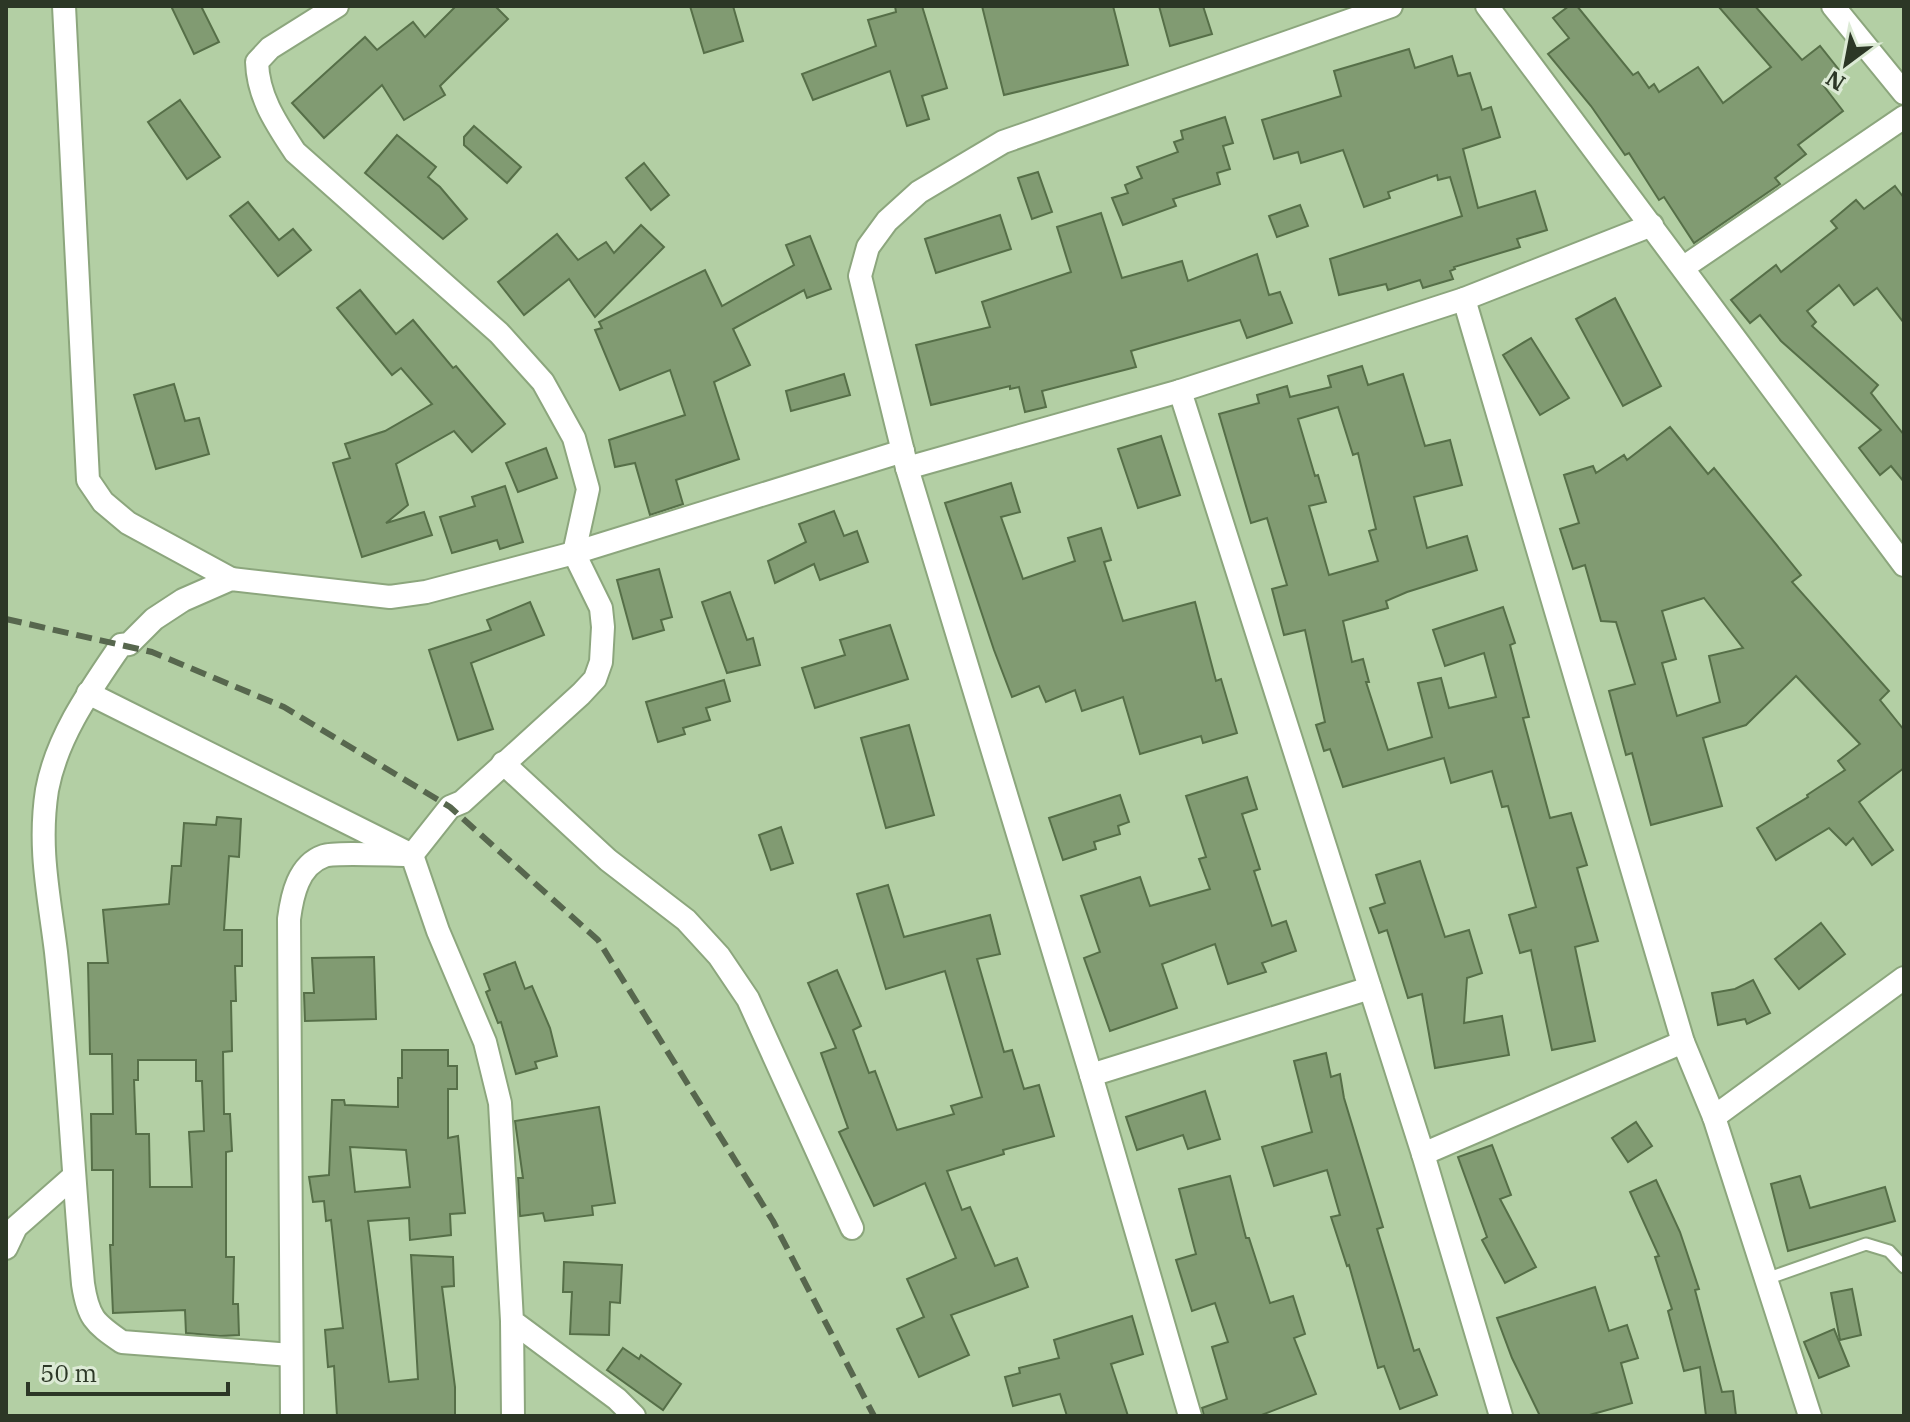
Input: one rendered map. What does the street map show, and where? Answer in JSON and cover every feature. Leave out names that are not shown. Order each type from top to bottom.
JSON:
[{"type":"street","points":[[64,6],[88,480],[103,502],[128,523],[231,579],[390,597],[440,589],[905,460],[1180,391],[1464,299],[1652,225]]},
{"type":"street","points":[[337,6],[270,48],[257,62],[258,82],[272,117],[295,152],[499,333],[543,382],[574,438],[588,489],[574,553],[601,608],[603,627],[601,662],[595,679],[462,802],[450,807],[412,855]]},
{"type":"street","points":[[1190,1416],[1091,1075],[905,460],[860,276],[868,247],[887,221],[919,192],[1003,142],[1391,6]]},
{"type":"street","points":[[1487,6],[1904,565]]},
{"type":"street","points":[[1833,6],[1904,93]]},
{"type":"street","points":[[1684,267],[1904,117]]},
{"type":"street","points":[[1464,299],[1683,1042],[1714,1117],[1810,1416]]},
{"type":"street","points":[[1180,391],[1423,1154],[1501,1416]]},
{"type":"street","points":[[231,579],[183,600],[154,619],[129,644],[121,645],[88,693],[61,744],[48,788],[42,843],[56,952],[87,1310],[103,1329],[122,1342],[291,1355]]},
{"type":"street","points":[[88,693],[412,855],[438,931],[485,1042],[500,1103],[512,1321],[513,1416]]},
{"type":"street","points":[[503,763],[608,860],[686,920],[719,956],[748,999],[852,1228]]},
{"type":"street","points":[[292,1416],[289,919],[292,892],[306,870],[324,856],[412,855]]},
{"type":"street","points":[[1714,1117],[1904,978]]},
{"type":"street","points":[[1091,1075],[1370,988]]},
{"type":"street","points":[[1423,1154],[1683,1042]]},
{"type":"street","points":[[6,1248],[16,1227],[74,1176]]},
{"type":"street","points":[[512,1321],[617,1399],[634,1416]]},
{"type":"lane","points":[[1766,1279],[1866,1244],[1889,1251],[1904,1267]]},
{"type":"building","points":[[171,6],[201,6],[219,42],[194,54]]},
{"type":"building","points":[[456,6],[495,6],[508,19],[440,86],[445,95],[404,120],[382,85],[324,138],[292,103],[365,37],[377,50],[413,22],[425,37]]},
{"type":"building","points":[[690,6],[733,6],[743,41],[704,53]]},
{"type":"building","points":[[895,6],[922,6],[947,88],[922,96],[929,119],[907,126],[890,71],[813,100],[802,74],[876,46],[868,20],[896,12]]},
{"type":"building","points":[[982,6],[1113,6],[1128,65],[1004,95]]},
{"type":"building","points":[[1159,6],[1203,6],[1212,34],[1170,46]]},
{"type":"building","points":[[1569,6],[1577,6],[1633,75],[1638,72],[1649,88],[1654,84],[1659,92],[1698,67],[1723,103],[1771,67],[1718,6],[1755,6],[1802,60],[1820,46],[1840,71],[1823,85],[1843,111],[1798,145],[1806,154],[1775,178],[1780,184],[1694,243],[1664,197],[1659,200],[1629,153],[1625,155],[1591,106],[1548,54],[1569,38],[1553,18]]},
{"type":"building","points":[[1409,49],[1415,68],[1452,56],[1458,76],[1470,73],[1482,110],[1491,107],[1500,137],[1463,149],[1478,208],[1535,191],[1547,230],[1517,239],[1520,247],[1454,267],[1450,271],[1453,279],[1423,288],[1420,280],[1388,290],[1386,284],[1339,295],[1330,259],[1462,216],[1450,177],[1438,180],[1437,175],[1388,192],[1390,198],[1364,207],[1343,150],[1301,163],[1298,152],[1274,159],[1262,120],[1341,96],[1334,71]]},
{"type":"building","points":[[180,100],[220,157],[187,179],[148,122]]},
{"type":"building","points":[[1225,117],[1233,143],[1223,146],[1230,169],[1217,173],[1220,184],[1173,199],[1176,206],[1123,225],[1112,198],[1128,193],[1125,185],[1142,178],[1137,167],[1178,152],[1174,142],[1183,139],[1181,131]]},
{"type":"building","points":[[474,126],[521,167],[507,183],[464,145],[464,137]]},
{"type":"building","points":[[397,135],[436,167],[428,177],[467,219],[443,239],[365,173]]},
{"type":"building","points":[[644,163],[669,195],[651,210],[626,178]]},
{"type":"building","points":[[1038,172],[1052,212],[1032,219],[1018,178]]},
{"type":"building","points":[[1895,186],[1904,198],[1904,323],[1877,288],[1854,305],[1839,285],[1807,311],[1816,322],[1812,326],[1878,385],[1871,393],[1904,435],[1904,482],[1891,466],[1880,475],[1859,448],[1881,430],[1781,341],[1760,315],[1750,323],[1731,300],[1776,265],[1781,272],[1837,228],[1831,221],[1856,200],[1864,209]]},
{"type":"building","points":[[248,202],[279,240],[293,229],[311,250],[278,276],[230,216]]},
{"type":"building","points":[[1300,205],[1308,226],[1277,237],[1269,216]]},
{"type":"building","points":[[1101,213],[1122,278],[1182,261],[1188,281],[1257,254],[1269,295],[1280,292],[1292,323],[1247,338],[1240,320],[1131,351],[1136,367],[1042,391],[1046,407],[1025,412],[1019,387],[1010,389],[1010,386],[931,405],[916,345],[990,327],[982,302],[1071,272],[1057,227]]},
{"type":"building","points":[[1000,215],[1011,249],[936,273],[925,239]]},
{"type":"building","points":[[641,225],[664,247],[595,317],[569,279],[524,315],[498,282],[557,234],[578,260],[606,242],[614,253]]},
{"type":"building","points":[[810,236],[831,289],[807,298],[804,290],[733,329],[750,365],[714,382],[739,459],[676,480],[683,504],[650,515],[635,463],[615,467],[609,440],[685,415],[670,370],[620,390],[595,330],[602,328],[599,322],[705,270],[722,306],[794,265],[786,245]]},
{"type":"building","points":[[360,290],[396,334],[413,320],[505,424],[472,452],[454,431],[396,464],[408,505],[386,523],[424,512],[432,535],[362,557],[333,463],[350,458],[345,444],[385,431],[432,404],[401,368],[392,375],[337,308]]},
{"type":"building","points":[[1615,298],[1661,386],[1623,406],[1576,319]]},
{"type":"building","points":[[1531,338],[1569,398],[1540,415],[1503,355]]},
{"type":"building","points":[[1362,366],[1368,385],[1403,374],[1425,446],[1450,440],[1462,485],[1414,497],[1427,548],[1467,536],[1477,570],[1407,592],[1386,601],[1388,608],[1343,621],[1352,662],[1363,659],[1369,682],[1366,682],[1388,750],[1432,737],[1418,683],[1441,678],[1449,708],[1496,697],[1484,653],[1445,666],[1433,630],[1503,607],[1515,643],[1510,645],[1529,717],[1523,718],[1550,818],[1571,813],[1587,865],[1577,868],[1598,941],[1575,947],[1595,1041],[1552,1050],[1531,950],[1520,953],[1509,915],[1536,907],[1508,806],[1502,807],[1492,771],[1451,783],[1444,758],[1343,787],[1330,749],[1324,751],[1316,725],[1325,722],[1305,630],[1284,635],[1272,589],[1287,585],[1267,518],[1251,523],[1219,414],[1259,403],[1257,395],[1287,386],[1290,397],[1331,387],[1328,376]],"holes":[[[1338,407],[1353,455],[1358,453],[1376,529],[1369,531],[1378,561],[1329,575],[1309,506],[1326,502],[1298,419]]]},
{"type":"building","points":[[844,374],[850,395],[791,411],[786,391]]},
{"type":"building","points":[[174,384],[185,421],[199,418],[209,454],[156,469],[134,395]]},
{"type":"building","points":[[1670,427],[1708,474],[1714,468],[1801,575],[1792,582],[1889,691],[1880,700],[1904,730],[1904,768],[1859,802],[1893,850],[1872,865],[1853,838],[1846,845],[1829,828],[1776,860],[1757,828],[1845,770],[1838,761],[1860,744],[1796,676],[1746,725],[1703,738],[1722,806],[1651,825],[1632,753],[1626,755],[1609,691],[1635,684],[1616,622],[1601,621],[1585,565],[1573,569],[1560,529],[1579,523],[1564,475],[1593,466],[1596,473],[1624,455],[1627,460]],"holes":[[[1704,598],[1743,648],[1709,656],[1720,702],[1677,716],[1662,663],[1676,659],[1662,611]]]},
{"type":"building","points":[[1161,436],[1180,495],[1138,508],[1118,449]]},
{"type":"building","points":[[546,448],[557,478],[518,492],[506,463]]},
{"type":"building","points":[[1011,483],[1020,512],[1001,517],[1023,579],[1075,561],[1068,538],[1101,528],[1111,560],[1104,562],[1123,621],[1195,602],[1216,681],[1221,679],[1237,733],[1203,743],[1201,736],[1140,754],[1123,697],[1082,711],[1075,690],[1046,702],[1039,686],[1012,697],[945,503]]},
{"type":"building","points":[[505,486],[523,542],[500,549],[497,540],[452,553],[440,517],[475,506],[472,497]]},
{"type":"building","points":[[834,511],[844,536],[857,531],[868,562],[820,580],[814,564],[775,583],[768,561],[806,542],[799,524]]},
{"type":"building","points":[[659,569],[672,617],[661,620],[664,630],[633,639],[617,580]]},
{"type":"building","points":[[730,592],[747,640],[753,638],[760,665],[727,673],[702,602]]},
{"type":"building","points":[[530,602],[544,635],[471,663],[493,729],[458,740],[429,650],[491,630],[487,620]]},
{"type":"building","points":[[890,625],[908,679],[815,708],[802,668],[845,655],[840,640]]},
{"type":"building","points":[[724,680],[730,701],[706,708],[710,720],[683,728],[685,734],[658,742],[646,702]]},
{"type":"building","points":[[909,725],[934,815],[886,828],[861,738]]},
{"type":"building","points":[[1247,777],[1257,809],[1242,814],[1260,869],[1254,871],[1272,926],[1286,921],[1296,951],[1262,963],[1266,972],[1228,984],[1215,944],[1162,964],[1177,1008],[1110,1031],[1084,958],[1100,952],[1081,896],[1140,877],[1150,906],[1210,889],[1199,859],[1206,857],[1186,796]]},
{"type":"building","points":[[1120,795],[1129,822],[1118,826],[1120,834],[1094,842],[1096,849],[1063,860],[1049,818]]},
{"type":"building","points":[[217,817],[241,819],[239,857],[229,856],[224,930],[242,930],[242,966],[235,966],[236,1001],[231,1001],[232,1051],[223,1052],[224,1114],[230,1114],[232,1151],[226,1152],[226,1257],[234,1257],[233,1304],[238,1304],[239,1335],[220,1336],[186,1333],[185,1310],[113,1313],[110,1245],[113,1245],[113,1170],[92,1170],[91,1114],[113,1114],[112,1054],[90,1054],[88,963],[108,963],[103,910],[169,904],[172,866],[181,866],[184,823],[216,825]],"holes":[[[138,1060],[196,1060],[196,1081],[202,1081],[204,1131],[189,1132],[192,1187],[150,1187],[149,1134],[136,1134],[134,1080],[138,1080]]]},
{"type":"building","points":[[781,827],[793,863],[771,870],[759,835]]},
{"type":"building","points":[[1420,861],[1445,937],[1469,930],[1482,973],[1467,978],[1464,1023],[1502,1016],[1509,1055],[1435,1068],[1422,994],[1408,998],[1387,930],[1379,933],[1370,908],[1385,903],[1376,875]]},
{"type":"building","points":[[888,885],[904,937],[990,915],[1000,954],[977,959],[1004,1052],[1012,1050],[1024,1089],[1039,1085],[1054,1136],[1003,1150],[1004,1154],[947,1171],[962,1210],[970,1207],[995,1266],[1017,1258],[1028,1287],[951,1315],[969,1355],[919,1377],[897,1329],[924,1317],[907,1279],[956,1258],[925,1183],[874,1206],[839,1132],[848,1128],[821,1053],[836,1048],[808,983],[837,970],[861,1026],[853,1030],[869,1073],[875,1071],[897,1130],[954,1114],[951,1106],[982,1097],[945,971],[886,989],[857,894]]},
{"type":"building","points":[[1821,923],[1845,954],[1799,989],[1775,959]]},
{"type":"building","points":[[374,957],[376,1019],[305,1021],[304,993],[314,993],[312,958]]},
{"type":"building","points":[[515,962],[525,989],[532,986],[550,1028],[557,1056],[535,1062],[537,1068],[516,1074],[501,1022],[498,1023],[486,992],[490,990],[484,974]]},
{"type":"building","points":[[1753,980],[1770,1013],[1747,1024],[1745,1019],[1718,1025],[1712,993],[1735,989]]},
{"type":"building","points":[[402,1050],[448,1050],[448,1066],[457,1066],[457,1089],[448,1089],[448,1138],[458,1136],[465,1213],[450,1214],[451,1235],[410,1240],[409,1218],[368,1221],[389,1382],[418,1379],[411,1255],[453,1257],[454,1286],[442,1287],[455,1387],[455,1416],[337,1416],[334,1366],[328,1367],[325,1330],[343,1328],[331,1220],[326,1221],[324,1201],[313,1202],[309,1177],[329,1175],[332,1100],[344,1100],[345,1105],[398,1107],[398,1078],[402,1078]],"holes":[[[350,1147],[406,1150],[410,1187],[355,1192]]]},
{"type":"building","points":[[1326,1053],[1331,1077],[1340,1074],[1344,1098],[1383,1227],[1377,1229],[1414,1351],[1419,1349],[1437,1395],[1400,1409],[1384,1366],[1378,1368],[1349,1265],[1331,1217],[1340,1215],[1327,1170],[1274,1186],[1262,1147],[1312,1132],[1294,1061]]},
{"type":"building","points":[[1205,1091],[1220,1139],[1188,1149],[1183,1135],[1137,1150],[1126,1117]]},
{"type":"building","points":[[599,1107],[615,1203],[592,1206],[593,1215],[545,1221],[543,1213],[520,1216],[518,1178],[523,1178],[515,1121]]},
{"type":"building","points":[[1636,1122],[1652,1146],[1628,1162],[1612,1138]]},
{"type":"building","points":[[1492,1145],[1511,1195],[1500,1199],[1536,1267],[1505,1283],[1482,1240],[1487,1237],[1458,1157]]},
{"type":"building","points":[[1230,1176],[1246,1238],[1249,1238],[1270,1303],[1293,1296],[1305,1334],[1294,1338],[1316,1394],[1259,1416],[1204,1416],[1202,1408],[1227,1399],[1212,1347],[1228,1342],[1215,1303],[1192,1311],[1176,1260],[1196,1254],[1179,1189]]},
{"type":"building","points":[[1800,1176],[1810,1208],[1885,1187],[1895,1221],[1788,1251],[1771,1184]]},
{"type":"building","points":[[1656,1180],[1680,1232],[1699,1289],[1695,1290],[1722,1392],[1733,1391],[1736,1416],[1706,1416],[1700,1367],[1684,1371],[1668,1311],[1672,1309],[1655,1257],[1659,1256],[1630,1192]]},
{"type":"building","points":[[564,1262],[622,1265],[620,1303],[610,1302],[609,1335],[570,1334],[572,1292],[563,1292]]},
{"type":"building","points":[[1595,1287],[1609,1331],[1627,1325],[1638,1358],[1621,1363],[1632,1403],[1586,1416],[1540,1416],[1497,1318]]},
{"type":"building","points":[[1852,1289],[1861,1335],[1840,1340],[1831,1293]]},
{"type":"building","points":[[1132,1316],[1143,1354],[1111,1364],[1128,1416],[1067,1416],[1060,1394],[1013,1406],[1005,1377],[1020,1373],[1019,1368],[1059,1358],[1054,1340]]},
{"type":"building","points":[[1834,1329],[1849,1366],[1819,1378],[1804,1342]]},
{"type":"building","points":[[623,1348],[639,1359],[641,1355],[681,1384],[663,1410],[607,1370]]},
{"type":"railway","points":[[6,619],[152,652],[284,707],[450,807],[598,940],[773,1221],[874,1416]]}]
